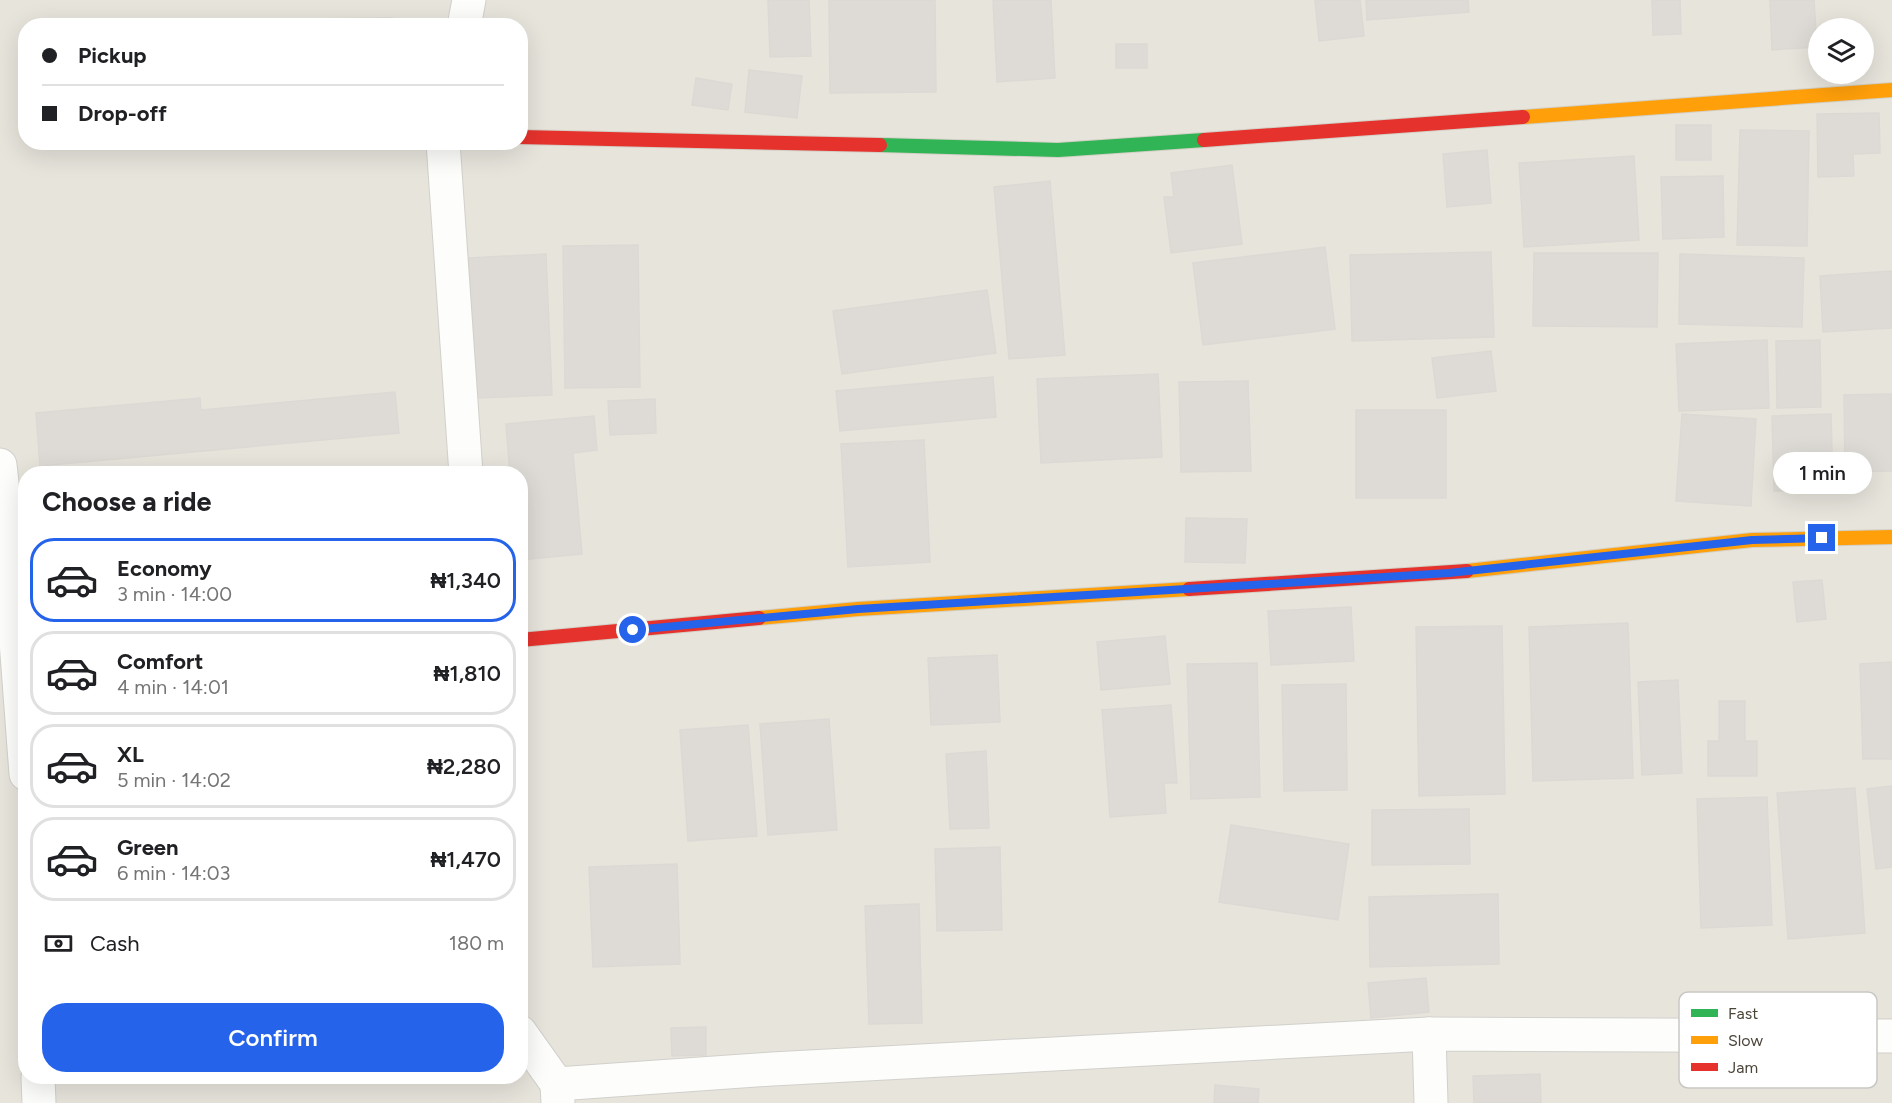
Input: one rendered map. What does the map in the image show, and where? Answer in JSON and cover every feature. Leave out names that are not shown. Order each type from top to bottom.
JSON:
[{"type":"street","points":[[466,18],[469,0]]},
{"type":"street","points":[[528,137],[814,145],[939,145],[1058,150],[1892,90]]},
{"type":"street","points":[[444,150],[465,466]]},
{"type":"street","points":[[0,465],[18,667]]},
{"type":"street","points":[[528,639],[858,609],[1449,573],[1752,540],[1892,537]]},
{"type":"street","points":[[528,1045],[557,1094],[772,1069],[1429,1034],[1679,1035]]},
{"type":"street","points":[[1429,1034],[1431,1103]]},
{"type":"street","points":[[1877,1036],[1892,1036]]},
{"type":"street","points":[[38,1084],[39,1103]]},
{"type":"shaded area","points":[[0,0],[1892,0],[1892,1103],[0,1103]]},
{"type":"building","points":[[768,0],[809,0],[811,56],[770,57]]},
{"type":"building","points":[[829,0],[935,0],[936,92],[830,93]]},
{"type":"building","points":[[993,0],[1051,0],[1055,78],[997,82]]},
{"type":"building","points":[[1315,0],[1360,0],[1364,36],[1319,41]]},
{"type":"building","points":[[1366,0],[1468,0],[1469,12],[1367,20]]},
{"type":"building","points":[[1652,0],[1680,0],[1681,34],[1653,35]]},
{"type":"building","points":[[1770,0],[1814,0],[1815,18],[1808,18],[1808,48],[1772,50]]},
{"type":"building","points":[[1116,44],[1147,44],[1147,68],[1116,68]]},
{"type":"building","points":[[749,70],[802,76],[797,118],[745,112]]},
{"type":"building","points":[[696,78],[732,84],[728,110],[692,105]]},
{"type":"building","points":[[1879,113],[1880,153],[1853,154],[1854,176],[1818,177],[1817,114]]},
{"type":"building","points":[[1676,125],[1711,125],[1711,160],[1676,160]]},
{"type":"building","points":[[1740,130],[1809,131],[1807,246],[1737,245]]},
{"type":"building","points":[[1487,150],[1491,203],[1447,207],[1443,154]]},
{"type":"building","points":[[1634,156],[1639,240],[1524,247],[1519,163]]},
{"type":"building","points":[[1232,165],[1242,244],[1171,253],[1164,197],[1174,197],[1171,173]]},
{"type":"building","points":[[1723,176],[1724,237],[1663,239],[1661,177]]},
{"type":"building","points":[[1050,181],[1065,355],[1009,359],[994,187]]},
{"type":"building","points":[[638,245],[640,387],[565,388],[563,246]]},
{"type":"building","points":[[1325,247],[1335,329],[1203,345],[1193,263]]},
{"type":"building","points":[[1491,252],[1494,337],[1352,341],[1350,255]]},
{"type":"building","points":[[1534,253],[1658,253],[1657,327],[1533,326]]},
{"type":"building","points":[[546,254],[552,395],[475,398],[469,258]]},
{"type":"building","points":[[1680,254],[1804,258],[1802,327],[1679,324]]},
{"type":"building","points":[[1892,271],[1892,328],[1823,332],[1820,276]]},
{"type":"building","points":[[987,290],[996,353],[842,374],[833,311]]},
{"type":"building","points":[[1767,340],[1769,408],[1679,411],[1676,344]]},
{"type":"building","points":[[1820,340],[1821,407],[1777,408],[1776,341]]},
{"type":"building","points":[[1491,351],[1496,391],[1437,398],[1432,358]]},
{"type":"building","points":[[1158,374],[1162,457],[1041,463],[1037,379]]},
{"type":"building","points":[[993,377],[996,417],[840,431],[836,391]]},
{"type":"building","points":[[1248,381],[1251,471],[1181,472],[1179,382]]},
{"type":"building","points":[[395,392],[399,433],[40,466],[36,413],[200,398],[201,410]]},
{"type":"building","points":[[1892,394],[1892,471],[1845,472],[1844,395]]},
{"type":"building","points":[[655,399],[656,433],[610,435],[608,401]]},
{"type":"building","points":[[1356,410],[1446,410],[1446,498],[1356,498]]},
{"type":"building","points":[[1682,414],[1756,419],[1751,506],[1676,501]]},
{"type":"building","points":[[1831,414],[1833,490],[1774,491],[1772,416]]},
{"type":"building","points":[[594,416],[597,450],[573,453],[582,554],[528,559],[528,466],[509,466],[506,424]]},
{"type":"building","points":[[924,440],[930,562],[848,567],[841,444]]},
{"type":"building","points":[[1186,518],[1247,519],[1245,563],[1185,562]]},
{"type":"building","points":[[1822,580],[1826,619],[1797,622],[1793,582]]},
{"type":"building","points":[[1351,607],[1354,661],[1271,665],[1268,611]]},
{"type":"building","points":[[1628,623],[1633,778],[1533,781],[1529,627]]},
{"type":"building","points":[[1502,626],[1505,794],[1419,796],[1416,627]]},
{"type":"building","points":[[1165,636],[1170,684],[1101,690],[1097,642]]},
{"type":"building","points":[[997,655],[1000,722],[931,725],[928,658]]},
{"type":"building","points":[[1892,662],[1892,759],[1863,759],[1860,664]]},
{"type":"building","points":[[1257,663],[1260,797],[1191,799],[1187,664]]},
{"type":"building","points":[[1678,680],[1682,773],[1642,775],[1638,682]]},
{"type":"building","points":[[1346,684],[1347,790],[1284,791],[1282,685]]},
{"type":"building","points":[[1719,701],[1745,701],[1745,741],[1757,741],[1757,776],[1708,776],[1708,741],[1719,741]]},
{"type":"building","points":[[1171,705],[1177,783],[1164,783],[1166,813],[1110,817],[1102,710]]},
{"type":"building","points":[[829,719],[837,830],[768,835],[760,724]]},
{"type":"building","points":[[748,725],[757,836],[688,841],[680,730]]},
{"type":"building","points":[[986,751],[989,828],[950,829],[946,754]]},
{"type":"building","points":[[1892,786],[1892,867],[1876,869],[1867,789]]},
{"type":"building","points":[[1855,788],[1865,933],[1788,939],[1777,793]]},
{"type":"building","points":[[1767,797],[1772,925],[1701,928],[1697,799]]},
{"type":"building","points":[[1469,809],[1470,864],[1372,865],[1372,810]]},
{"type":"building","points":[[1231,825],[1349,844],[1338,920],[1219,902]]},
{"type":"building","points":[[1000,847],[1002,930],[937,931],[935,849]]},
{"type":"building","points":[[677,864],[680,964],[593,967],[589,867]]},
{"type":"building","points":[[1498,894],[1499,964],[1370,967],[1369,897]]},
{"type":"building","points":[[919,904],[922,1023],[869,1024],[865,906]]},
{"type":"building","points":[[1426,978],[1429,1012],[1371,1018],[1368,983]]},
{"type":"building","points":[[706,1027],[706,1055],[672,1056],[671,1028]]},
{"type":"building","points":[[1540,1074],[1541,1103],[1474,1103],[1473,1076]]},
{"type":"building","points":[[1215,1085],[1259,1089],[1258,1103],[1214,1103]]},
{"type":"traffic: fast","points":[[880,145],[1058,150],[1204,140]]},
{"type":"traffic: slow","points":[[1523,117],[1892,90]]},
{"type":"traffic: slow","points":[[1467,571],[1752,540],[1892,537]]},
{"type":"traffic: slow","points":[[759,618],[858,609],[1189,589]]},
{"type":"traffic: jam","points":[[1204,140],[1523,117]]},
{"type":"traffic: jam","points":[[528,137],[880,145]]},
{"type":"traffic: jam","points":[[1189,589],[1467,571]]},
{"type":"traffic: jam","points":[[528,639],[759,618]]},
{"type":"route","points":[[633,630],[858,609],[1449,573],[1752,540],[1822,538]]}]
